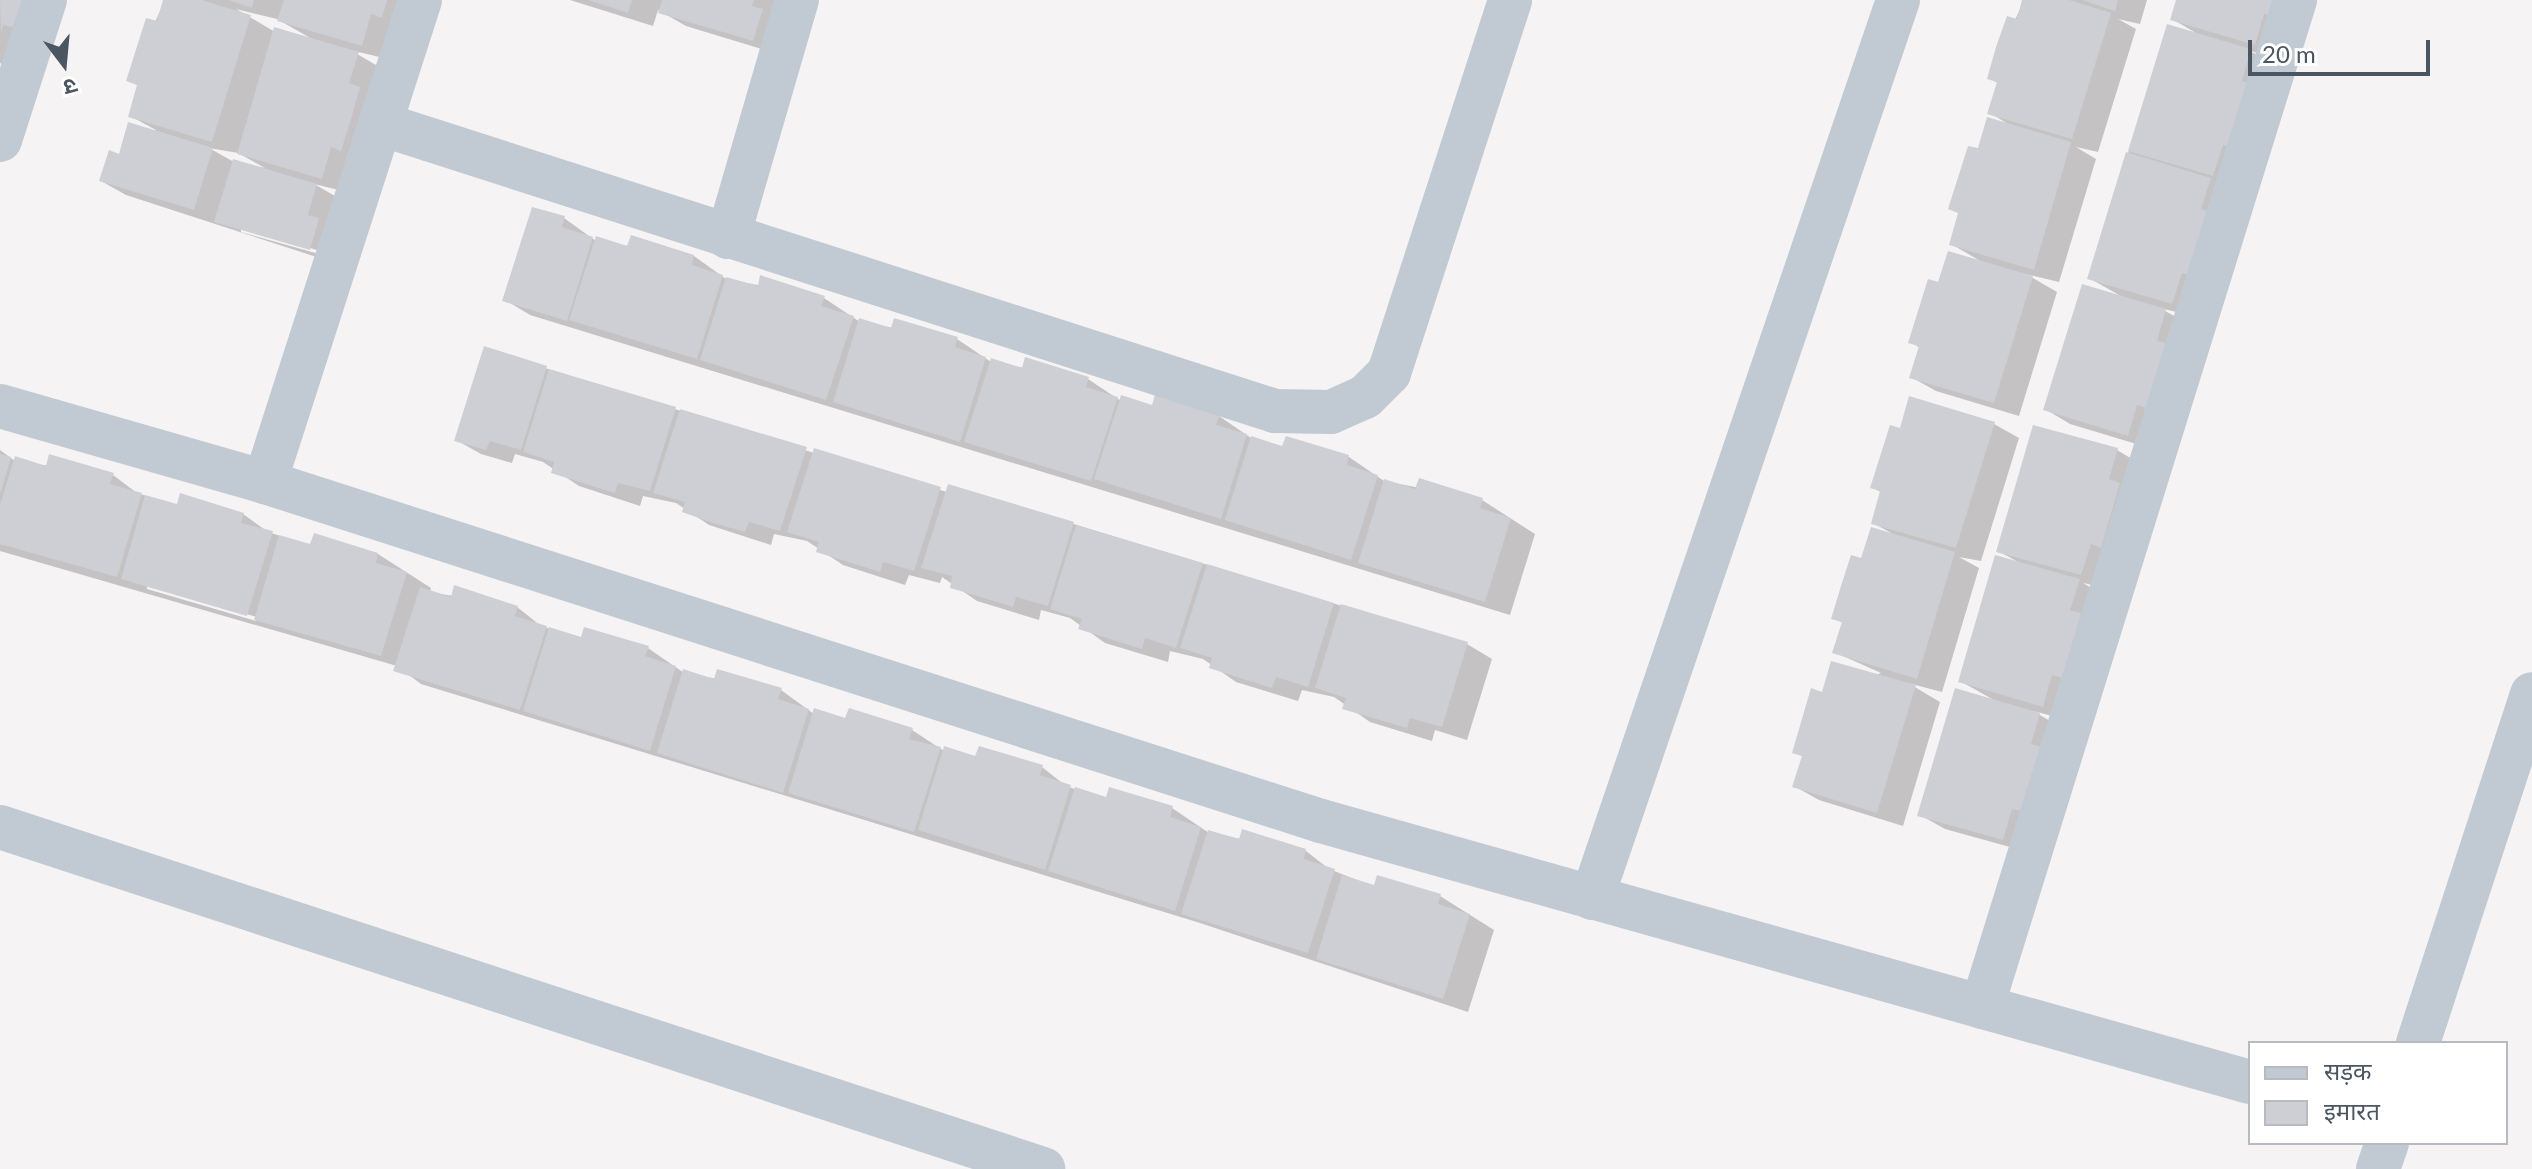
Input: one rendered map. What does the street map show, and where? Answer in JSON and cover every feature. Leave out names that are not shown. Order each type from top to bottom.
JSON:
[{"type":"street","points":[[0,140],[45,0]]},
{"type":"street","points":[[265,482],[420,0]]},
{"type":"street","points":[[728,237],[797,0]]},
{"type":"street","points":[[381,124],[1275,411],[1331,412],[1365,397],[1389,373],[1510,0]]},
{"type":"street","points":[[1592,898],[1898,0]]},
{"type":"street","points":[[1982,1007],[2295,0]]},
{"type":"street","points":[[0,406],[265,482],[1321,821],[2248,1081]]},
{"type":"street","points":[[2419,1041],[2532,694]]},
{"type":"street","points":[[0,827],[1043,1169]]},
{"type":"street","points":[[2378,1169],[2386,1145]]},
{"type":"building","points":[[0,0],[22,0],[13,27],[3,25],[1,33]]},
{"type":"building","points":[[163,0],[201,0],[251,15],[212,142],[128,117],[137,85],[126,81],[146,18],[157,21]]},
{"type":"building","points":[[228,0],[254,0],[252,8]]},
{"type":"building","points":[[284,0],[387,0],[382,18],[371,14],[362,46],[277,21]]},
{"type":"building","points":[[588,0],[632,0],[628,13]]},
{"type":"building","points":[[662,0],[754,0],[752,6],[763,9],[753,41],[658,13]]},
{"type":"building","points":[[2022,0],[2069,0],[2111,13],[2072,139],[1987,114],[1997,82],[1987,79],[1996,47],[2007,16],[2017,19]]},
{"type":"building","points":[[2082,0],[2118,0],[2115,11]]},
{"type":"building","points":[[2176,0],[2279,0],[2274,17],[2264,14],[2255,45],[2170,20]]},
{"type":"building","points":[[2167,24],[2251,49],[2242,81],[2253,84],[2233,148],[2223,145],[2213,176],[2128,151]]},
{"type":"building","points":[[274,27],[359,52],[349,83],[360,87],[351,119],[341,151],[331,147],[322,179],[237,154]]},
{"type":"building","points":[[1987,117],[2071,142],[2034,270],[1949,245],[1958,213],[1948,209],[1968,146],[1978,148]]},
{"type":"building","points":[[128,122],[213,148],[194,210],[99,181],[109,150],[119,154]]},
{"type":"building","points":[[2126,152],[2211,178],[2201,209],[2211,212],[2193,276],[2182,273],[2172,304],[2087,279]]},
{"type":"building","points":[[233,159],[317,184],[308,215],[319,218],[310,250],[214,222]]},
{"type":"building","points":[[532,207],[565,216],[562,227],[593,237],[567,321],[502,301]]},
{"type":"building","points":[[631,235],[694,255],[692,265],[723,275],[697,359],[569,320],[596,236],[627,246]]},
{"type":"building","points":[[1948,251],[2033,276],[1994,403],[1909,378],[1919,346],[1908,343],[1928,279],[1938,282]]},
{"type":"building","points":[[760,275],[825,296],[821,306],[854,316],[826,400],[700,360],[726,277],[758,286]]},
{"type":"building","points":[[2082,284],[2166,309],[2157,341],[2167,343],[2147,408],[2137,405],[2128,436],[2043,410]]},
{"type":"building","points":[[859,318],[891,328],[894,318],[958,337],[955,347],[986,357],[960,442],[833,402]]},
{"type":"building","points":[[484,346],[547,366],[521,450],[490,441],[486,450],[454,441]]},
{"type":"building","points":[[1025,357],[1089,377],[1086,387],[1118,397],[1091,481],[964,442],[991,358],[1022,368]]},
{"type":"building","points":[[549,369],[676,407],[650,491],[618,483],[615,493],[551,473],[554,462],[523,452]]},
{"type":"building","points":[[1121,395],[1152,405],[1155,395],[1220,414],[1216,425],[1247,434],[1221,519],[1094,479]]},
{"type":"building","points":[[1909,396],[1995,422],[1956,548],[1871,524],[1880,491],[1870,488],[1890,425],[1900,428]]},
{"type":"building","points":[[680,409],[807,447],[780,531],[749,522],[745,532],[713,523],[682,512],[685,502],[653,493]]},
{"type":"building","points":[[2033,425],[2118,448],[2109,479],[2120,483],[2101,548],[2091,544],[2081,575],[1996,552]]},
{"type":"building","points":[[1251,436],[1282,446],[1286,436],[1349,455],[1347,465],[1378,475],[1351,560],[1225,520]]},
{"type":"building","points":[[814,448],[941,487],[914,571],[883,562],[880,572],[816,552],[819,542],[787,532]]},
{"type":"building","points":[[0,454],[11,457],[1,492],[0,492]]},
{"type":"building","points":[[49,454],[114,473],[110,484],[142,493],[117,577],[0,544],[0,505],[15,456],[46,466]]},
{"type":"building","points":[[1419,478],[1483,498],[1480,508],[1511,518],[1485,602],[1358,563],[1384,479],[1415,489]]},
{"type":"building","points":[[948,484],[1074,522],[1048,606],[1016,597],[1013,607],[950,588],[952,576],[921,568]]},
{"type":"building","points":[[180,493],[244,513],[241,523],[273,531],[247,616],[121,579],[145,495],[177,504]]},
{"type":"building","points":[[1076,525],[1203,563],[1176,648],[1145,638],[1142,649],[1078,629],[1082,619],[1050,609]]},
{"type":"building","points":[[1871,527],[1955,552],[1917,679],[1832,653],[1842,622],[1831,619],[1841,586],[1851,555],[1861,558]]},
{"type":"building","points":[[314,533],[378,553],[376,563],[407,572],[381,656],[254,620],[279,535],[310,544]]},
{"type":"building","points":[[1995,555],[2080,579],[2070,610],[2081,613],[2072,645],[2062,678],[2052,675],[2043,707],[1958,682]]},
{"type":"building","points":[[1207,564],[1334,603],[1308,687],[1276,677],[1272,688],[1209,668],[1212,658],[1180,648]]},
{"type":"building","points":[[454,585],[518,606],[515,616],[547,626],[520,710],[393,671],[420,587],[451,597]]},
{"type":"building","points":[[1341,604],[1468,642],[1442,727],[1410,718],[1407,728],[1342,709],[1346,698],[1315,688]]},
{"type":"building","points":[[549,627],[581,637],[584,627],[649,646],[645,656],[676,666],[650,751],[523,711]]},
{"type":"building","points":[[1831,661],[1916,685],[1877,813],[1792,787],[1802,756],[1792,753],[1811,688],[1822,692]]},
{"type":"building","points":[[683,669],[714,679],[717,669],[782,688],[778,699],[809,709],[783,793],[657,753]]},
{"type":"building","points":[[1955,688],[2040,713],[2031,744],[2041,747],[2022,811],[2012,809],[2003,840],[1917,816]]},
{"type":"building","points":[[814,708],[845,718],[849,708],[913,728],[909,739],[941,747],[914,832],[788,793]]},
{"type":"building","points":[[944,746],[975,756],[979,746],[1043,765],[1040,775],[1071,785],[1045,870],[918,830]]},
{"type":"building","points":[[1075,787],[1106,797],[1109,787],[1173,806],[1170,817],[1201,827],[1175,911],[1048,871]]},
{"type":"building","points":[[1242,829],[1306,849],[1304,859],[1335,869],[1308,953],[1181,914],[1208,830],[1239,839]]},
{"type":"building","points":[[1342,875],[1374,885],[1377,875],[1441,894],[1438,904],[1470,914],[1443,999],[1316,959]]}]
